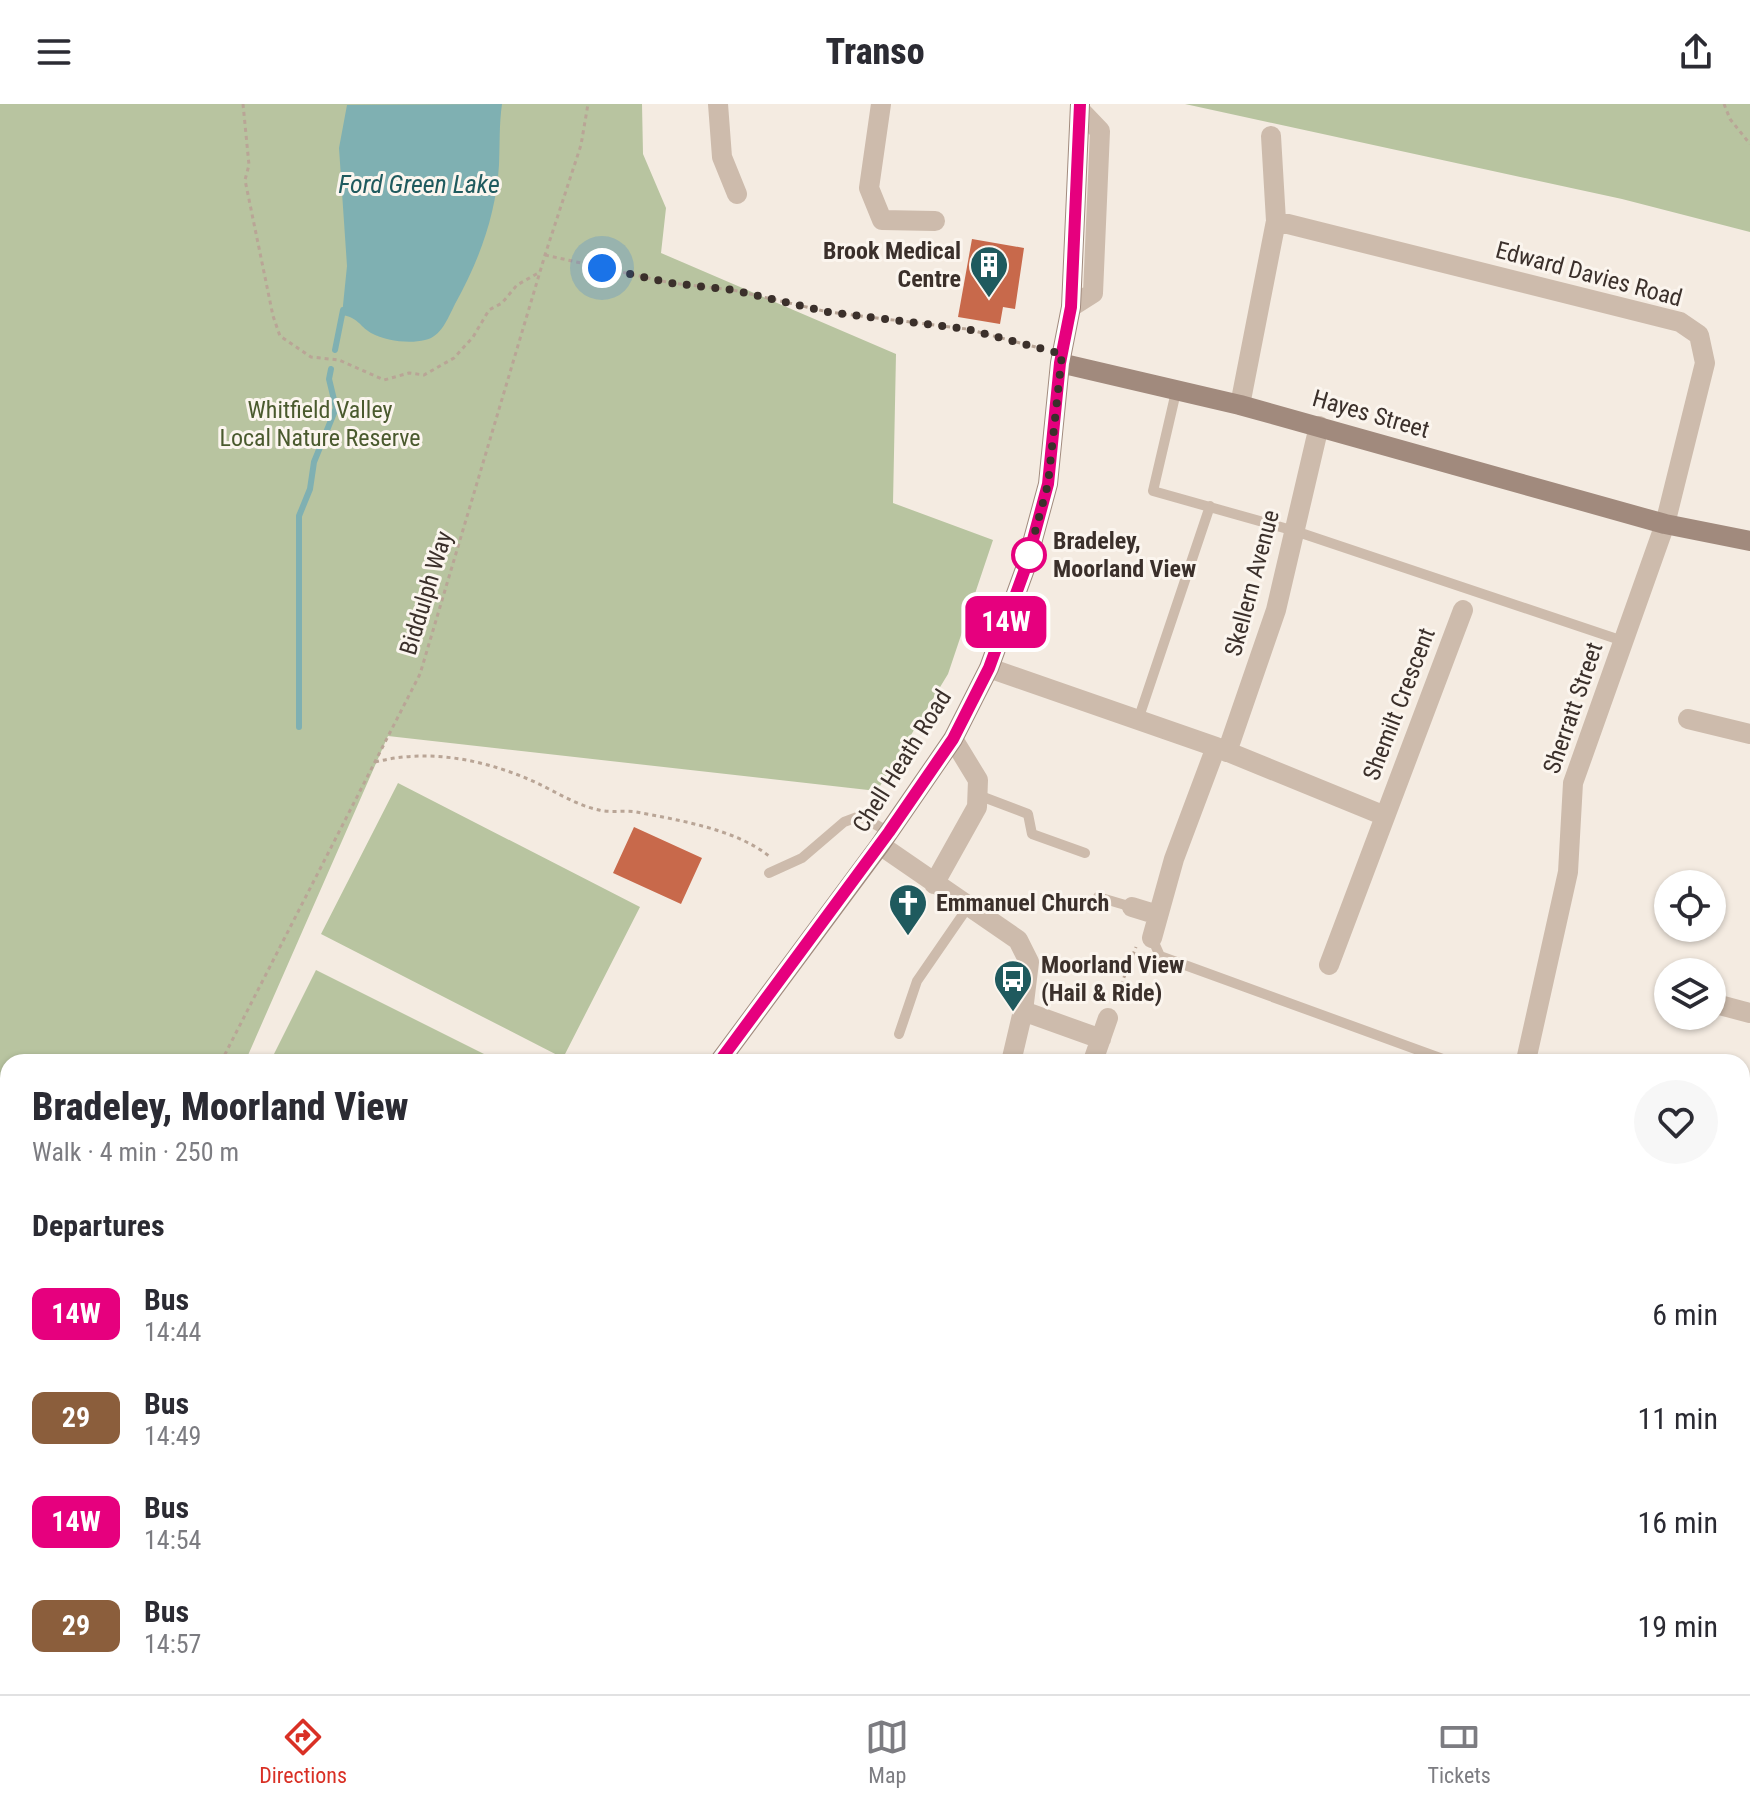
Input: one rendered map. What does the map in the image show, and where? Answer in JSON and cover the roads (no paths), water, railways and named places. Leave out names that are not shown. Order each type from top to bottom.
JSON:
[{"type":"street","points":[[718,104],[722,157],[737,194]]},
{"type":"street","points":[[881,104],[869,188],[882,220],[935,221]]},
{"type":"street","name":"Chell Heath Road","points":[[725,1054],[885,839],[953,739],[989,668],[1025,569],[1048,484],[1061,358],[1071,307],[1080,107]]},
{"type":"street","points":[[1240,405],[1276,221],[1271,136]]},
{"type":"street","name":"Edward Davies Road","points":[[1276,221],[1680,322],[1699,335],[1705,363],[1665,524]]},
{"type":"street","name":"Hayes Street","points":[[1061,358],[1176,392],[1319,426],[1665,524],[1750,541]]},
{"type":"street","name":"Skellern Avenue","points":[[1152,938],[1174,859],[1276,610],[1319,426]]},
{"type":"street","name":"Sherratt Street","points":[[1527,1054],[1568,872],[1573,783],[1665,524]]},
{"type":"street","name":"Shemilt Crescent","points":[[1329,965],[1463,610]]},
{"type":"street","name":"Shemilt Crescent","points":[[989,668],[1221,750],[1385,816]]},
{"type":"street","points":[[1687,721],[1750,734]]},
{"type":"street","points":[[934,884],[977,807],[978,780],[953,739]]},
{"type":"street","points":[[885,839],[934,884],[1018,940],[1029,962],[1023,1011],[1013,1054]]},
{"type":"street","points":[[1132,907],[1158,915]]},
{"type":"street","points":[[1023,1011],[1101,1039]]},
{"type":"street","points":[[1726,1012],[1750,1013]]},
{"type":"street","points":[[1096,1054],[1108,1018]]},
{"type":"lane","points":[[1176,392],[1153,491],[1295,531],[1623,641]]},
{"type":"lane","points":[[1138,720],[1210,506]]},
{"type":"lane","points":[[978,795],[1028,814],[1032,834],[1085,853]]},
{"type":"lane","points":[[769,873],[802,858],[844,822],[860,816],[885,839]]},
{"type":"lane","points":[[1098,897],[1132,907]]},
{"type":"lane","points":[[899,1034],[917,981],[968,907]]},
{"type":"lane","points":[[1152,938],[1160,956],[1429,1054]]},
{"type":"water","name":"Ford Green Lake","points":[[502,104],[499,165],[490,220],[472,271],[443,326],[425,340],[398,341],[371,333],[355,320],[342,315],[347,266],[339,148],[347,105]]},
{"type":"waterway","points":[[335,350],[343,310]]},
{"type":"waterway","points":[[299,727],[299,516],[310,489],[314,462],[336,408],[329,379],[331,369]]},
{"type":"place","name":"Brook Medical Centre","points":[[989,299]]},
{"type":"place","name":"Bradeley, Moorland View","points":[[1029,555]]},
{"type":"place","name":"Emmanuel Church","points":[[908,937]]},
{"type":"place","name":"Moorland View (Hail & Ride)","points":[[1013,1013]]},
{"type":"park label","name":"Whitfield Valley Local Nature Reserve","points":[[320,424]]}]
